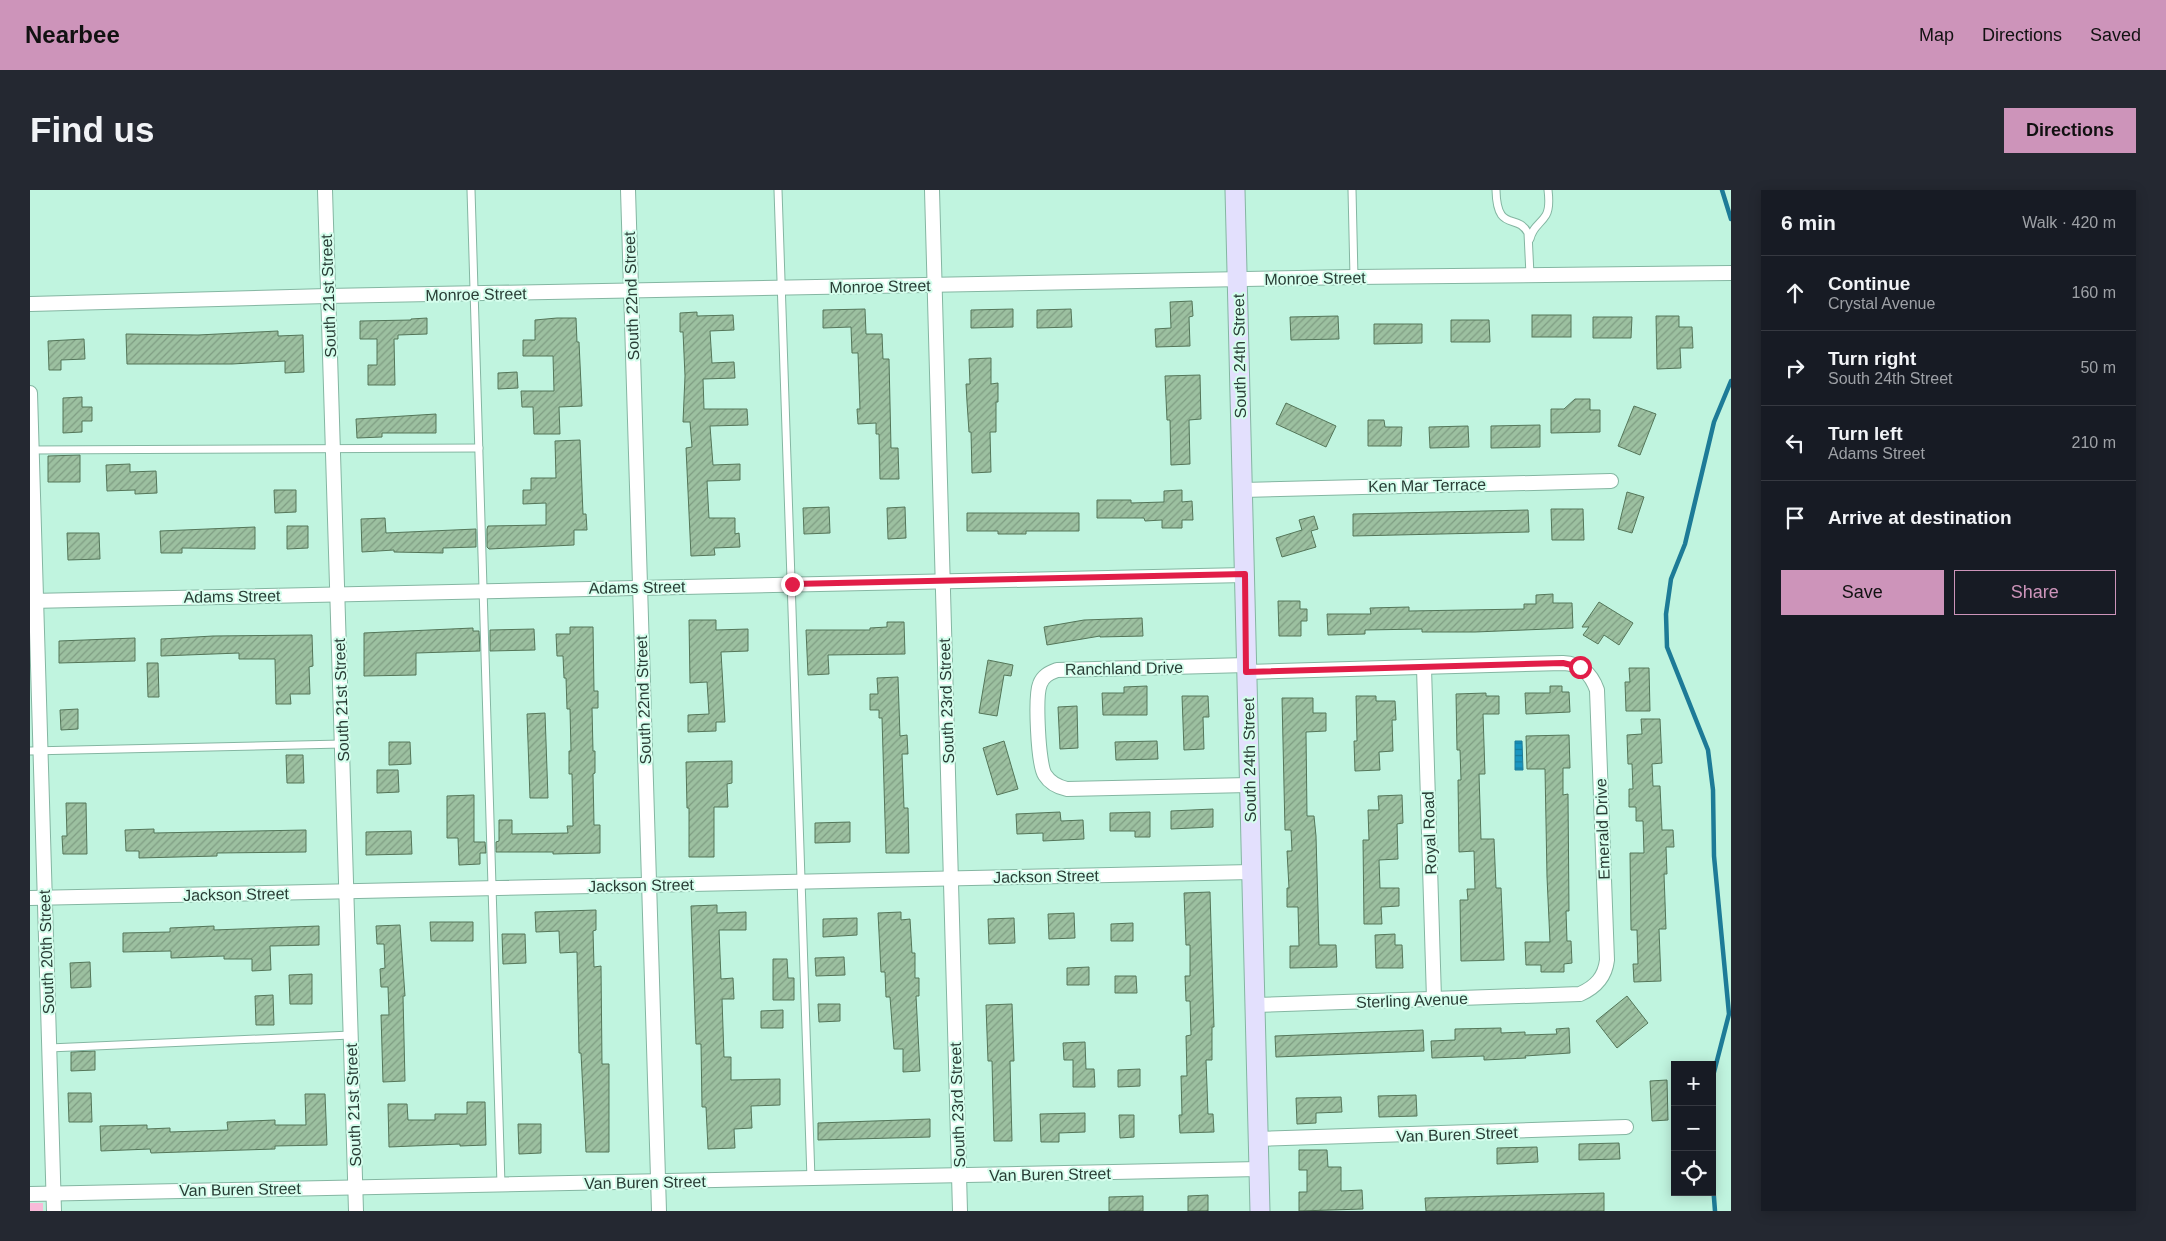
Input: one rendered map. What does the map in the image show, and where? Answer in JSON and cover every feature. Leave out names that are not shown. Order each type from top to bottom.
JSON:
[{"type":"street","name":"South 21st Street","points":[[325,190],[356,1211]]},
{"type":"street","name":"South 22nd Street","points":[[628,190],[658,1211]]},
{"type":"street","name":"South 23rd Street","points":[[932,190],[960,1211]]},
{"type":"street","name":"South 24th Street","points":[[1235,190],[1260,1211]]},
{"type":"street","name":"Monroe Street","points":[[30,304],[327,296],[631,292],[1238,279],[1731,273]]},
{"type":"street","name":"South 20th Street","points":[[30,394],[35,751],[44,898],[54,1211]]},
{"type":"street","name":"Ken Mar Terrace","points":[[1243,490],[1611,481]]},
{"type":"street","name":"Adams Street","points":[[33,601],[1245,574]]},
{"type":"street","name":"Ranchland Drive","points":[[1249,785],[1067,789],[1058,787],[1051,782],[1041,768],[1037,692],[1043,678],[1057,670],[1424,668],[1563,663]]},
{"type":"street","name":"Emerald Drive","points":[[1563,663],[1580,667],[1587,672],[1593,679],[1597,690],[1607,960],[1606,969],[1597,985],[1580,994],[1570,995]]},
{"type":"street","name":"Royal Road","points":[[1424,668],[1434,999]]},
{"type":"street","name":"Jackson Street","points":[[30,898],[1252,872]]},
{"type":"street","name":"Sterling Avenue","points":[[1255,1004],[1570,995]]},
{"type":"street","name":"Van Buren Street","points":[[1258,1139],[1626,1127]]},
{"type":"street","name":"Van Buren Street","points":[[30,1194],[1259,1169]]},
{"type":"lane","points":[[471,190],[501,1185]]},
{"type":"lane","points":[[778,190],[811,1179]]},
{"type":"lane","points":[[1352,190],[1354,277]]},
{"type":"lane","points":[[1496,190],[1497,202],[1502,216],[1507,221],[1525,228],[1529,240],[1530,275]]},
{"type":"lane","points":[[1529,240],[1534,228],[1548,210],[1548,190]]},
{"type":"lane","points":[[31,450],[480,448]]},
{"type":"lane","points":[[35,751],[342,744]]},
{"type":"lane","points":[[49,1048],[351,1035]]},
{"type":"green space","points":[[30,1203],[43,1203],[43,1211],[30,1211]]},
{"type":"water","points":[[1515,741],[1522,741],[1523,770],[1515,770]]},
{"type":"building","points":[[1192,301],[1193,316],[1189,317],[1190,346],[1156,347],[1155,329],[1171,328],[1170,302]]},
{"type":"building","points":[[865,309],[866,334],[882,334],[883,359],[889,359],[891,448],[898,448],[899,479],[880,479],[879,434],[876,434],[876,423],[858,424],[857,409],[860,409],[858,353],[852,353],[851,327],[823,328],[823,310]]},
{"type":"building","points":[[1013,309],[1013,327],[971,328],[971,310]]},
{"type":"building","points":[[1071,309],[1072,327],[1037,328],[1037,310]]},
{"type":"building","points":[[697,312],[697,316],[733,315],[734,330],[710,331],[712,363],[734,362],[735,378],[703,379],[704,409],[747,409],[748,425],[710,426],[713,465],[740,464],[740,480],[707,481],[709,518],[735,518],[735,534],[739,533],[740,547],[714,548],[715,555],[691,556],[686,448],[692,447],[690,422],[683,422],[685,376],[683,332],[680,332],[680,313]]},
{"type":"building","points":[[1532,315],[1571,315],[1571,337],[1532,337]]},
{"type":"building","points":[[1338,316],[1339,339],[1291,340],[1290,317]]},
{"type":"building","points":[[1656,316],[1679,316],[1679,327],[1692,327],[1693,348],[1680,348],[1681,368],[1657,369]]},
{"type":"building","points":[[1593,317],[1632,317],[1631,338],[1593,338]]},
{"type":"building","points":[[427,318],[427,334],[398,335],[398,339],[394,339],[395,385],[368,385],[368,365],[377,365],[377,339],[360,339],[360,321]]},
{"type":"building","points":[[576,318],[582,406],[559,407],[560,434],[534,434],[533,407],[522,407],[521,391],[554,391],[553,356],[523,356],[523,340],[535,340],[535,320]]},
{"type":"building","points":[[1451,320],[1489,320],[1490,342],[1451,342]]},
{"type":"building","points":[[1374,324],[1422,324],[1422,343],[1374,344]]},
{"type":"building","points":[[278,331],[278,336],[303,335],[304,372],[285,373],[285,361],[232,364],[127,364],[126,334],[198,335]]},
{"type":"building","points":[[84,339],[85,359],[61,360],[61,370],[49,370],[48,341]]},
{"type":"building","points":[[991,358],[991,384],[998,383],[998,402],[996,402],[996,432],[990,432],[991,472],[972,473],[971,432],[969,432],[966,384],[970,384],[969,359]]},
{"type":"building","points":[[517,372],[518,388],[498,389],[498,373]]},
{"type":"building","points":[[1200,375],[1201,419],[1189,420],[1190,464],[1171,465],[1170,420],[1167,420],[1165,376]]},
{"type":"building","points":[[82,397],[82,407],[92,407],[92,421],[82,421],[82,432],[63,433],[63,398]]},
{"type":"building","points":[[1575,399],[1590,399],[1590,410],[1600,410],[1600,432],[1551,433],[1551,409],[1564,409]]},
{"type":"building","points":[[1286,403],[1336,426],[1326,447],[1276,424]]},
{"type":"building","points":[[1634,406],[1656,414],[1640,455],[1618,446]]},
{"type":"building","points":[[436,414],[436,433],[382,433],[382,437],[357,438],[356,419]]},
{"type":"building","points":[[1368,420],[1384,420],[1385,427],[1402,427],[1401,446],[1368,446]]},
{"type":"building","points":[[1540,425],[1540,447],[1491,448],[1491,426]]},
{"type":"building","points":[[1468,426],[1469,447],[1430,448],[1429,427]]},
{"type":"building","points":[[580,440],[583,514],[586,514],[587,530],[574,530],[574,545],[489,549],[487,547],[488,526],[546,525],[546,503],[523,504],[523,490],[531,490],[531,478],[556,478],[555,441]]},
{"type":"building","points":[[80,455],[80,482],[48,482],[48,456]]},
{"type":"building","points":[[130,464],[130,472],[156,471],[157,493],[135,494],[135,490],[107,491],[106,465]]},
{"type":"building","points":[[274,490],[296,490],[296,512],[275,513]]},
{"type":"building","points":[[1182,490],[1182,502],[1192,501],[1193,520],[1182,520],[1182,528],[1162,528],[1162,520],[1145,521],[1144,518],[1097,518],[1097,500],[1131,500],[1131,503],[1164,502],[1164,491]]},
{"type":"building","points":[[1627,492],[1644,497],[1632,533],[1618,529]]},
{"type":"building","points":[[829,507],[830,533],[804,534],[803,508]]},
{"type":"building","points":[[905,507],[906,538],[888,539],[887,508]]},
{"type":"building","points":[[1551,509],[1583,509],[1584,540],[1552,540]]},
{"type":"building","points":[[1528,510],[1529,532],[1353,536],[1353,514]]},
{"type":"building","points":[[967,513],[1079,513],[1079,531],[1026,531],[1026,534],[998,534],[998,531],[967,531]]},
{"type":"building","points":[[1314,516],[1318,529],[1311,531],[1316,547],[1282,557],[1276,538],[1302,530],[1299,520]]},
{"type":"building","points":[[385,518],[386,533],[476,529],[476,547],[443,548],[443,553],[394,552],[394,550],[362,552],[361,519]]},
{"type":"building","points":[[287,526],[308,526],[308,548],[287,549]]},
{"type":"building","points":[[255,527],[255,549],[182,548],[182,553],[161,553],[160,531]]},
{"type":"building","points":[[67,533],[99,533],[100,559],[68,560]]},
{"type":"building","points":[[1553,594],[1553,603],[1572,603],[1573,628],[1475,632],[1422,632],[1422,629],[1365,630],[1365,634],[1328,635],[1327,614],[1371,614],[1370,608],[1409,607],[1409,611],[1524,609],[1524,604],[1536,604],[1536,595]]},
{"type":"building","points":[[1278,601],[1300,601],[1300,609],[1307,609],[1307,621],[1301,621],[1301,636],[1279,636]]},
{"type":"building","points":[[1599,602],[1633,623],[1619,645],[1604,635],[1598,644],[1583,635],[1589,627],[1582,627]]},
{"type":"building","points":[[1142,618],[1143,636],[1100,636],[1047,645],[1044,627],[1084,620]]},
{"type":"building","points":[[689,620],[716,620],[716,630],[748,629],[748,651],[721,652],[725,722],[716,722],[716,731],[688,732],[688,715],[709,714],[707,682],[690,683]]},
{"type":"building","points":[[887,622],[904,622],[905,654],[828,655],[829,674],[808,675],[806,630],[870,630],[870,628],[887,627]]},
{"type":"building","points":[[570,627],[593,627],[594,691],[598,691],[598,708],[592,708],[593,751],[595,751],[595,773],[593,774],[594,825],[600,825],[600,853],[496,852],[496,842],[499,841],[499,820],[512,820],[512,834],[568,833],[567,826],[573,826],[572,774],[569,774],[569,751],[571,751],[570,709],[567,709],[563,656],[557,656],[556,634],[570,634]]},
{"type":"building","points":[[473,628],[473,631],[479,631],[480,651],[416,653],[416,675],[364,676],[364,633]]},
{"type":"building","points":[[534,629],[535,650],[490,651],[490,630]]},
{"type":"building","points":[[312,635],[313,666],[309,667],[310,694],[290,694],[291,704],[276,704],[275,659],[239,659],[239,653],[161,656],[161,639],[213,636]]},
{"type":"building","points":[[135,638],[135,661],[59,663],[59,641]]},
{"type":"building","points":[[988,660],[1013,665],[1011,676],[1004,675],[997,716],[979,713]]},
{"type":"building","points":[[147,663],[158,663],[159,697],[148,697]]},
{"type":"building","points":[[1629,668],[1649,668],[1650,711],[1626,711],[1625,682],[1630,682]]},
{"type":"building","points":[[898,677],[900,736],[907,735],[908,754],[902,754],[904,808],[908,808],[909,853],[886,853],[882,718],[879,718],[879,710],[870,710],[870,694],[878,694],[877,678]]},
{"type":"building","points":[[1147,686],[1147,715],[1103,715],[1102,693],[1124,693],[1124,687]]},
{"type":"building","points":[[1550,686],[1562,686],[1562,692],[1569,692],[1570,712],[1526,714],[1525,693],[1550,693]]},
{"type":"building","points":[[1486,693],[1486,696],[1499,696],[1499,714],[1483,714],[1485,774],[1479,774],[1481,839],[1494,839],[1496,888],[1501,888],[1504,960],[1461,961],[1460,900],[1468,900],[1467,889],[1475,889],[1474,851],[1459,852],[1458,780],[1461,780],[1460,750],[1457,750],[1456,694]]},
{"type":"building","points":[[1182,696],[1208,696],[1209,717],[1203,717],[1204,749],[1184,750]]},
{"type":"building","points":[[1356,696],[1376,696],[1376,701],[1395,701],[1396,720],[1392,720],[1393,751],[1379,752],[1380,770],[1355,771],[1354,741],[1357,741]]},
{"type":"building","points":[[1282,698],[1313,698],[1313,713],[1326,713],[1326,731],[1306,732],[1307,816],[1314,816],[1316,836],[1319,945],[1336,945],[1337,967],[1290,968],[1290,946],[1299,946],[1298,907],[1287,907],[1287,888],[1289,888],[1287,851],[1292,851],[1291,830],[1285,830]]},
{"type":"building","points":[[1077,706],[1078,748],[1060,749],[1058,707]]},
{"type":"building","points":[[78,709],[78,729],[61,730],[60,710]]},
{"type":"building","points":[[545,713],[548,798],[530,798],[527,714]]},
{"type":"building","points":[[1641,719],[1660,719],[1662,763],[1652,764],[1653,786],[1660,786],[1662,830],[1673,830],[1674,847],[1666,847],[1667,874],[1664,874],[1666,929],[1659,929],[1661,981],[1634,982],[1633,964],[1638,964],[1637,930],[1631,930],[1630,853],[1644,853],[1643,821],[1636,821],[1636,807],[1629,807],[1629,789],[1633,789],[1632,764],[1628,764],[1627,735],[1642,734]]},
{"type":"building","points":[[1569,735],[1570,768],[1563,768],[1563,795],[1568,794],[1569,911],[1566,911],[1567,941],[1571,941],[1572,963],[1564,964],[1564,972],[1541,972],[1541,965],[1526,965],[1525,942],[1550,942],[1545,769],[1527,769],[1526,736]]},
{"type":"building","points":[[1004,741],[1018,789],[997,795],[983,748]]},
{"type":"building","points":[[1157,741],[1158,759],[1116,760],[1115,742]]},
{"type":"building","points":[[389,742],[410,742],[411,764],[389,765]]},
{"type":"building","points":[[286,755],[303,755],[304,783],[287,783]]},
{"type":"building","points":[[732,761],[732,783],[727,784],[728,807],[714,807],[714,857],[689,857],[689,808],[687,808],[686,762]]},
{"type":"building","points":[[377,770],[398,770],[399,792],[377,793]]},
{"type":"building","points":[[474,795],[474,842],[485,842],[486,853],[480,853],[480,864],[459,865],[458,838],[447,838],[447,796]]},
{"type":"building","points":[[1402,795],[1403,823],[1397,824],[1398,859],[1379,860],[1380,888],[1399,888],[1399,906],[1381,907],[1382,924],[1364,924],[1363,840],[1369,840],[1368,810],[1379,810],[1378,796]]},
{"type":"building","points":[[66,803],[86,803],[87,854],[63,854],[62,836],[67,836]]},
{"type":"building","points":[[1213,809],[1213,827],[1171,829],[1171,811]]},
{"type":"building","points":[[1060,812],[1061,821],[1083,820],[1084,839],[1043,841],[1043,833],[1017,834],[1016,814]]},
{"type":"building","points":[[1150,812],[1150,837],[1135,837],[1135,831],[1110,831],[1110,813]]},
{"type":"building","points":[[850,822],[850,842],[815,843],[815,823]]},
{"type":"building","points":[[154,829],[154,833],[306,830],[306,852],[217,853],[217,856],[139,858],[139,851],[126,851],[125,830]]},
{"type":"building","points":[[411,831],[412,854],[366,855],[366,832]]},
{"type":"building","points":[[1210,892],[1214,1027],[1212,1027],[1212,1060],[1206,1060],[1208,1114],[1213,1114],[1214,1132],[1180,1133],[1179,1115],[1182,1115],[1181,1076],[1187,1076],[1186,1036],[1191,1035],[1190,1001],[1186,1001],[1185,976],[1190,976],[1190,945],[1186,945],[1184,893]]},
{"type":"building","points":[[717,905],[717,913],[746,912],[746,930],[719,930],[721,979],[733,978],[734,999],[722,999],[724,1057],[731,1057],[731,1080],[780,1079],[780,1105],[751,1106],[752,1128],[734,1129],[735,1148],[708,1149],[706,1107],[702,1107],[701,1044],[696,1044],[691,906]]},
{"type":"building","points":[[596,910],[596,930],[593,931],[594,967],[601,966],[602,1064],[609,1064],[609,1152],[586,1152],[581,1053],[579,1053],[577,952],[560,953],[559,931],[536,932],[535,912]]},
{"type":"building","points":[[901,912],[901,920],[910,919],[912,953],[915,953],[915,978],[919,978],[919,996],[916,996],[920,1071],[903,1072],[903,1049],[894,1049],[890,997],[886,997],[885,972],[881,972],[878,913]]},
{"type":"building","points":[[1074,913],[1075,938],[1049,939],[1048,914]]},
{"type":"building","points":[[857,918],[857,935],[823,937],[823,919]]},
{"type":"building","points":[[1014,918],[1015,943],[989,944],[988,919]]},
{"type":"building","points":[[430,922],[473,922],[473,941],[431,941]]},
{"type":"building","points":[[1133,923],[1133,941],[1111,941],[1111,924]]},
{"type":"building","points":[[400,925],[405,996],[403,996],[405,1081],[383,1082],[381,1015],[389,1015],[388,987],[381,987],[380,969],[385,968],[384,944],[377,944],[376,926]]},
{"type":"building","points":[[214,926],[214,930],[319,926],[319,945],[270,946],[271,970],[252,971],[252,959],[224,959],[224,956],[171,958],[171,951],[123,952],[123,933],[170,932],[170,928]]},
{"type":"building","points":[[502,934],[525,934],[526,963],[503,964]]},
{"type":"building","points":[[1395,934],[1395,945],[1402,945],[1403,968],[1376,968],[1375,935]]},
{"type":"building","points":[[844,957],[845,975],[816,976],[815,958]]},
{"type":"building","points":[[773,959],[787,959],[788,978],[794,978],[794,1000],[773,1000]]},
{"type":"building","points":[[90,962],[91,987],[71,988],[70,963]]},
{"type":"building","points":[[1089,967],[1089,985],[1067,985],[1067,968]]},
{"type":"building","points":[[312,974],[312,1004],[290,1004],[289,975]]},
{"type":"building","points":[[1115,976],[1136,976],[1137,993],[1115,993]]},
{"type":"building","points":[[273,995],[274,1025],[256,1025],[255,996]]},
{"type":"building","points":[[1627,996],[1648,1023],[1617,1048],[1596,1021]]},
{"type":"building","points":[[818,1004],[840,1004],[840,1021],[819,1022]]},
{"type":"building","points":[[1012,1004],[1014,1061],[1010,1061],[1012,1141],[994,1141],[992,1061],[988,1061],[986,1005]]},
{"type":"building","points":[[783,1010],[783,1028],[761,1028],[761,1011]]},
{"type":"building","points":[[1501,1028],[1501,1033],[1525,1032],[1525,1035],[1557,1034],[1556,1029],[1569,1028],[1570,1053],[1484,1060],[1484,1056],[1432,1058],[1431,1041],[1455,1040],[1455,1029]]},
{"type":"building","points":[[1423,1030],[1424,1051],[1276,1057],[1275,1036]]},
{"type":"building","points":[[1085,1042],[1086,1069],[1094,1069],[1095,1087],[1073,1087],[1073,1060],[1064,1060],[1063,1043]]},
{"type":"building","points":[[95,1051],[95,1070],[71,1071],[71,1052]]},
{"type":"building","points":[[1140,1069],[1140,1086],[1118,1087],[1118,1070]]},
{"type":"building","points":[[1667,1080],[1668,1120],[1652,1121],[1650,1081]]},
{"type":"building","points":[[68,1093],[91,1093],[92,1122],[69,1122]]},
{"type":"building","points":[[305,1094],[325,1094],[327,1145],[275,1146],[275,1149],[151,1153],[150,1149],[101,1151],[100,1126],[147,1125],[147,1129],[170,1128],[170,1132],[228,1130],[227,1122],[275,1120],[275,1125],[306,1125]]},
{"type":"building","points":[[1416,1095],[1417,1116],[1379,1117],[1378,1096]]},
{"type":"building","points":[[1341,1097],[1342,1112],[1316,1113],[1316,1123],[1297,1124],[1296,1098]]},
{"type":"building","points":[[467,1102],[485,1102],[486,1145],[460,1146],[460,1144],[389,1147],[388,1104],[407,1104],[408,1120],[435,1120],[435,1114],[467,1114]]},
{"type":"building","points":[[1085,1113],[1085,1132],[1059,1133],[1059,1142],[1041,1142],[1040,1114]]},
{"type":"building","points":[[1119,1115],[1134,1115],[1134,1137],[1120,1138]]},
{"type":"building","points":[[930,1119],[930,1137],[818,1140],[818,1123]]},
{"type":"building","points":[[518,1124],[541,1124],[541,1153],[519,1154]]},
{"type":"building","points":[[1619,1143],[1620,1159],[1579,1160],[1579,1144]]},
{"type":"building","points":[[1537,1147],[1538,1162],[1497,1164],[1497,1148]]},
{"type":"building","points":[[1299,1150],[1327,1150],[1328,1167],[1341,1167],[1341,1191],[1362,1190],[1363,1209],[1299,1211],[1299,1192],[1307,1192],[1307,1170],[1299,1170]]},
{"type":"building","points":[[1604,1193],[1604,1211],[1426,1211],[1425,1198]]},
{"type":"building","points":[[1208,1195],[1208,1211],[1188,1211],[1188,1196]]},
{"type":"building","points":[[1143,1196],[1143,1211],[1109,1211],[1109,1197]]},
{"type":"waterway","points":[[1722,190],[1731,219]]},
{"type":"waterway","points":[[1716,1064],[1729,1014],[1714,856],[1713,790],[1708,750],[1667,647],[1666,614],[1671,579],[1685,544],[1714,422],[1731,381]]},
{"type":"waterway","points":[[1714,1196],[1715,1211]]},
{"type":"route","points":[[792,584],[1245,574],[1246,672],[1563,663],[1580,667]]}]
